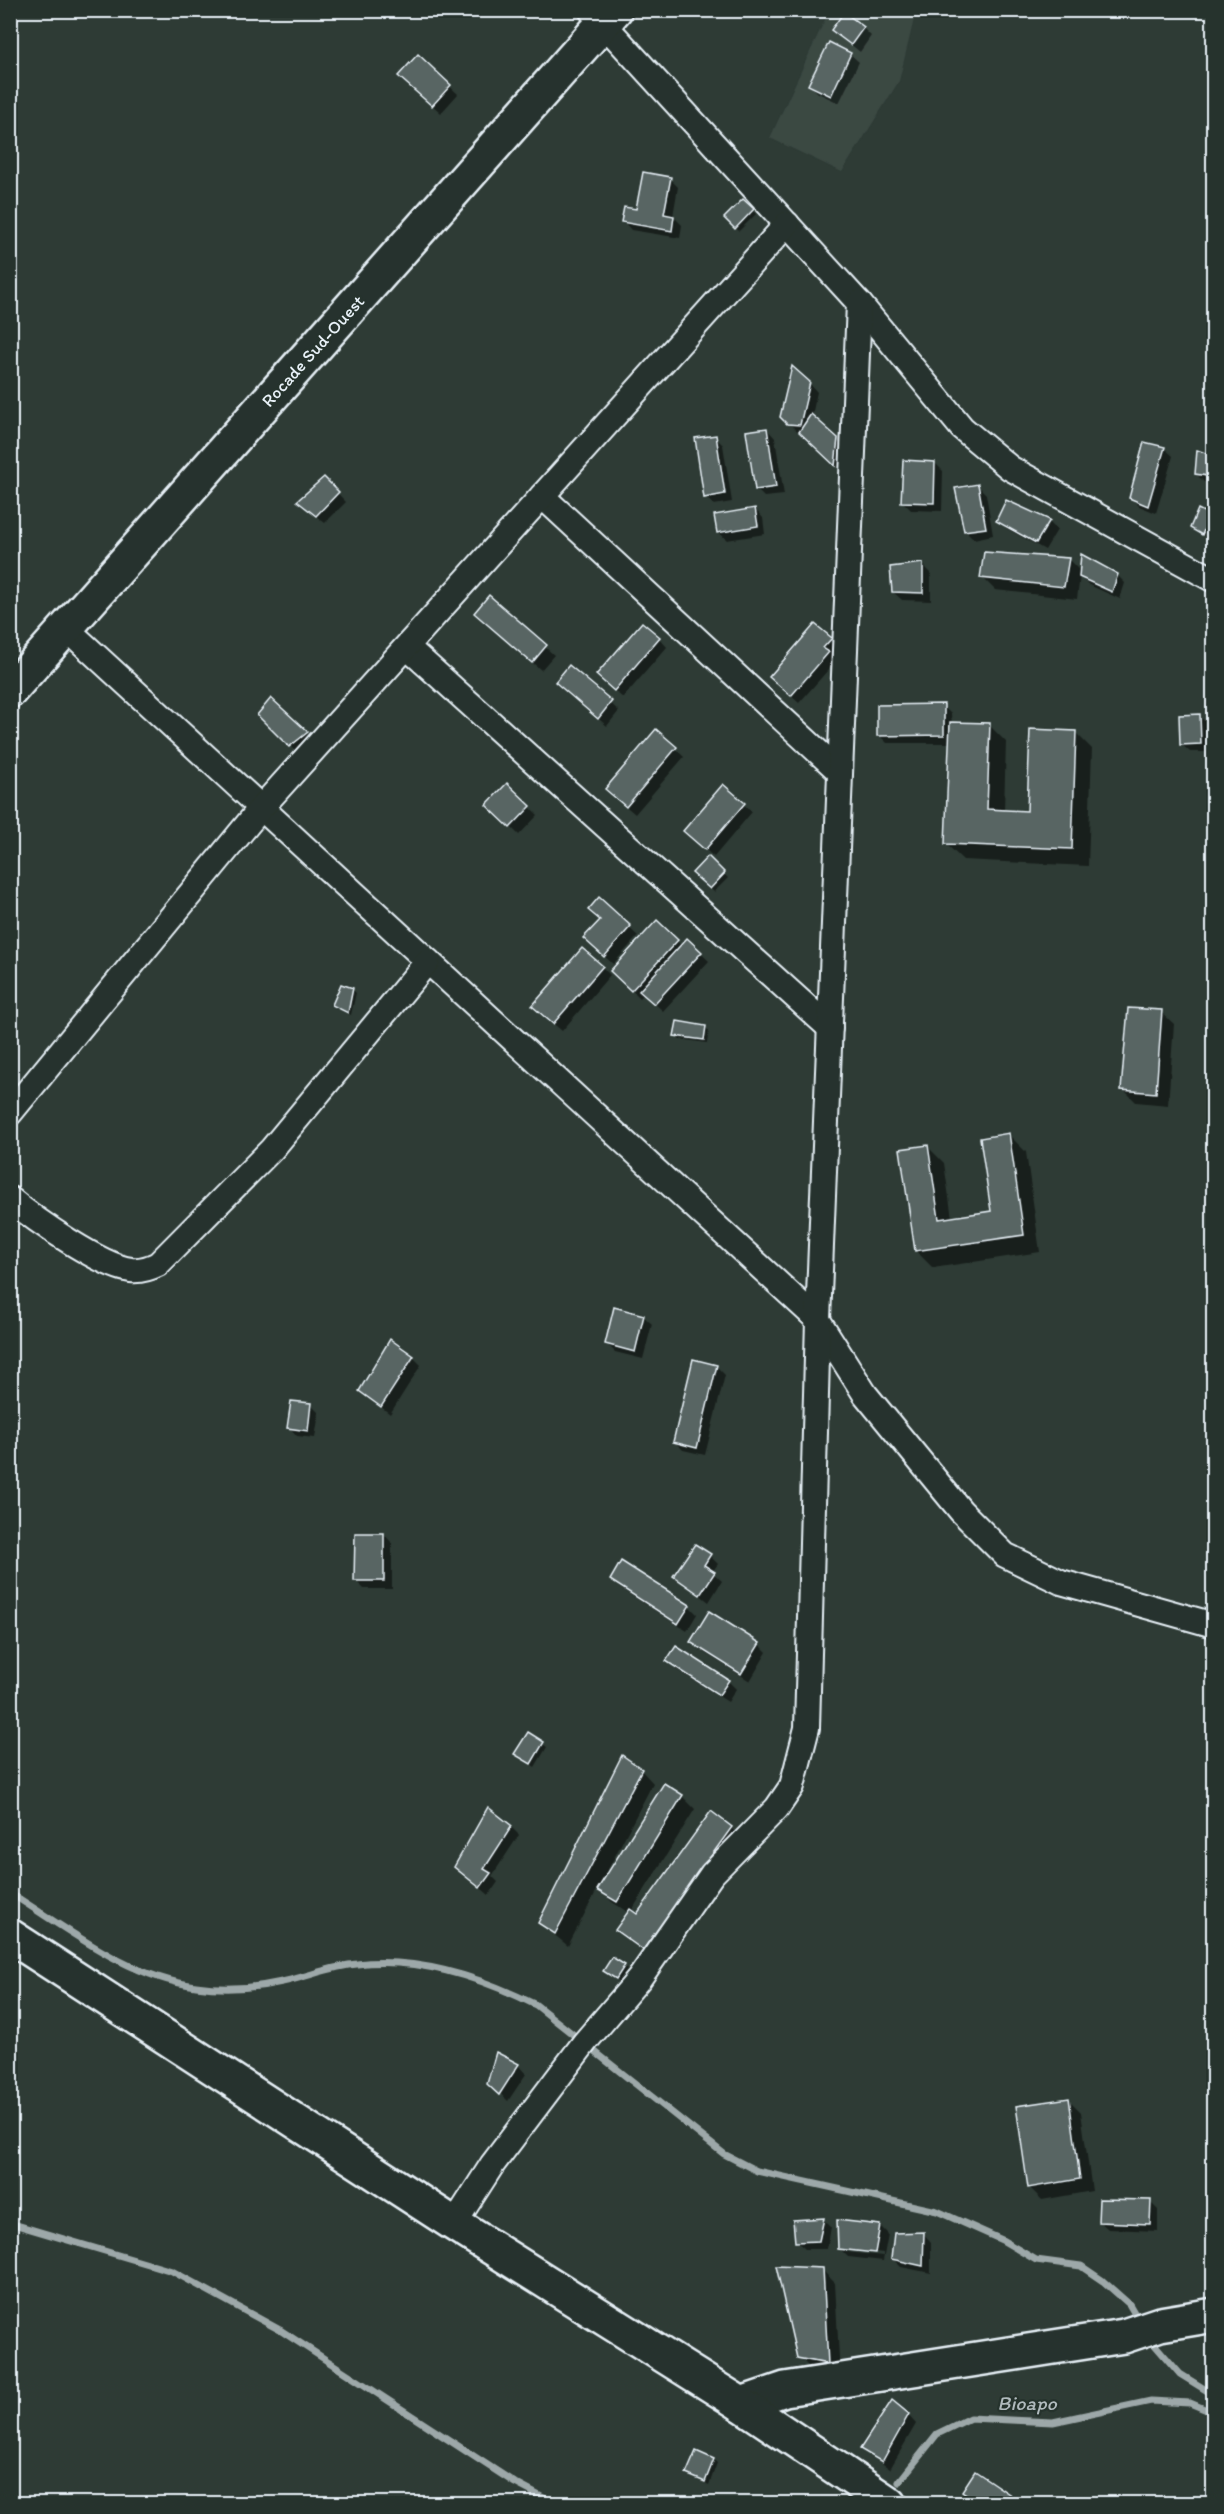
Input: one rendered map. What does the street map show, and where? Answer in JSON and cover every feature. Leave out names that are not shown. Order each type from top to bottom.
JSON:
[{"type":"main road","name":"Rocade Sud-Ouest","points":[[10,691],[67,629],[604,15]]},
{"type":"main road","points":[[10,1936],[454,2224],[741,2404],[890,2504]]},
{"type":"main road","points":[[741,2404],[785,2389],[1124,2336],[1160,2324],[1214,2315]]},
{"type":"street","points":[[604,15],[859,303],[962,428],[1010,468],[1214,580]]},
{"type":"street","points":[[10,1113],[261,808],[788,224]]},
{"type":"street","points":[[454,2224],[492,2165],[585,2042],[639,1979],[712,1874],[777,1808],[792,1786],[807,1728],[818,1320],[859,303]]},
{"type":"street","points":[[542,496],[840,772]]},
{"type":"street","points":[[67,629],[818,1320],[865,1394],[962,1511],[1005,1555],[1061,1582],[1214,1625]]},
{"type":"street","points":[[406,647],[830,1028]]},
{"type":"street","points":[[10,1200],[28,1215],[114,1265],[133,1271],[158,1264],[272,1149],[428,962]]},
{"type":"shaded area","points":[[829,11],[916,11],[899,81],[842,172],[770,138]]},
{"type":"building","points":[[844,12],[864,27],[851,45],[831,30]]},
{"type":"building","points":[[829,42],[851,53],[831,96],[808,85]]},
{"type":"building","points":[[418,54],[451,85],[432,106],[398,76]]},
{"type":"building","points":[[643,172],[671,177],[664,214],[674,216],[672,231],[621,222],[624,207],[636,209]]},
{"type":"building","points":[[743,199],[754,209],[735,229],[724,218]]},
{"type":"building","points":[[792,366],[810,382],[800,425],[787,424],[780,417]]},
{"type":"building","points":[[811,414],[838,438],[835,466],[799,432]]},
{"type":"building","points":[[767,428],[776,487],[755,490],[746,431]]},
{"type":"building","points":[[716,435],[725,494],[704,498],[695,438]]},
{"type":"building","points":[[1144,442],[1165,447],[1148,506],[1129,498]]},
{"type":"building","points":[[1197,450],[1214,456],[1214,477],[1195,474]]},
{"type":"building","points":[[903,460],[935,462],[934,503],[901,502]]},
{"type":"building","points":[[324,477],[339,492],[316,516],[297,501]]},
{"type":"building","points":[[978,484],[986,528],[964,531],[955,488]]},
{"type":"building","points":[[1006,500],[1050,520],[1036,543],[996,521]]},
{"type":"building","points":[[755,508],[758,526],[717,533],[714,515]]},
{"type":"building","points":[[1198,509],[1210,515],[1202,535],[1190,528]]},
{"type":"building","points":[[984,552],[1069,558],[1064,587],[980,578]]},
{"type":"building","points":[[1081,554],[1118,574],[1112,592],[1079,577]]},
{"type":"building","points":[[923,563],[923,593],[892,592],[890,567]]},
{"type":"building","points":[[489,595],[547,645],[532,663],[474,613]]},
{"type":"building","points":[[642,622],[660,637],[614,691],[596,675]]},
{"type":"building","points":[[815,624],[832,638],[823,648],[829,652],[791,696],[769,677]]},
{"type":"building","points":[[569,665],[612,701],[598,719],[555,682]]},
{"type":"building","points":[[271,698],[308,732],[289,747],[257,715]]},
{"type":"building","points":[[944,704],[944,735],[877,736],[877,705]]},
{"type":"building","points":[[1200,714],[1201,744],[1180,745],[1179,715]]},
{"type":"building","points":[[950,722],[990,723],[987,809],[1027,811],[1030,729],[1076,731],[1072,849],[945,844]]},
{"type":"building","points":[[656,729],[677,747],[626,807],[605,789]]},
{"type":"building","points":[[507,783],[531,806],[510,828],[486,805]]},
{"type":"building","points":[[723,784],[745,803],[705,850],[683,831]]},
{"type":"building","points":[[708,856],[725,873],[710,889],[692,873]]},
{"type":"building","points":[[599,897],[631,926],[604,957],[583,938],[600,920],[588,910]]},
{"type":"building","points":[[657,920],[678,940],[631,991],[610,971]]},
{"type":"building","points":[[687,938],[702,952],[654,1004],[639,991]]},
{"type":"building","points":[[582,948],[603,966],[553,1024],[532,1006]]},
{"type":"building","points":[[341,984],[353,988],[348,1013],[332,1005]]},
{"type":"building","points":[[1128,1008],[1162,1010],[1156,1093],[1121,1090]]},
{"type":"building","points":[[677,1021],[706,1026],[704,1040],[674,1036]]},
{"type":"building","points":[[1009,1133],[1024,1235],[915,1251],[900,1149],[928,1145],[939,1219],[991,1211],[980,1138]]},
{"type":"building","points":[[614,1307],[644,1315],[635,1352],[605,1344]]},
{"type":"building","points":[[390,1339],[414,1356],[381,1407],[359,1391]]},
{"type":"building","points":[[693,1359],[717,1365],[697,1448],[673,1442]]},
{"type":"building","points":[[291,1401],[311,1403],[308,1431],[287,1428]]},
{"type":"building","points":[[355,1533],[384,1533],[384,1581],[354,1581]]},
{"type":"building","points":[[695,1544],[711,1554],[704,1565],[715,1572],[700,1595],[673,1576]]},
{"type":"building","points":[[621,1561],[690,1605],[678,1624],[610,1580]]},
{"type":"building","points":[[709,1611],[760,1643],[741,1674],[690,1642]]},
{"type":"building","points":[[676,1646],[729,1680],[719,1695],[666,1661]]},
{"type":"building","points":[[528,1732],[544,1742],[531,1764],[514,1754]]},
{"type":"building","points":[[622,1755],[642,1769],[555,1934],[538,1923]]},
{"type":"building","points":[[664,1783],[683,1795],[617,1902],[597,1890]]},
{"type":"building","points":[[488,1807],[512,1826],[484,1869],[491,1873],[480,1888],[454,1867]]},
{"type":"building","points":[[711,1811],[732,1827],[643,1950],[615,1930],[630,1909],[637,1914]]},
{"type":"building","points":[[612,1957],[625,1965],[616,1979],[603,1971]]},
{"type":"building","points":[[496,2052],[519,2064],[499,2095],[487,2084]]},
{"type":"building","points":[[1069,2098],[1080,2179],[1028,2188],[1016,2106]]},
{"type":"building","points":[[1099,2199],[1151,2200],[1150,2224],[1098,2222]]},
{"type":"building","points":[[824,2218],[819,2241],[795,2242],[793,2220]]},
{"type":"building","points":[[837,2220],[880,2225],[875,2253],[838,2249]]},
{"type":"building","points":[[924,2232],[923,2266],[891,2259],[894,2233]]},
{"type":"building","points":[[776,2266],[823,2268],[828,2364],[797,2358]]},
{"type":"building","points":[[892,2400],[909,2414],[882,2462],[860,2449]]},
{"type":"building","points":[[696,2451],[714,2459],[705,2482],[686,2474]]},
{"type":"building","points":[[975,2471],[1024,2504],[981,2504],[962,2491]]},
{"type":"building","points":[[1214,2487],[1214,2504],[1205,2504]]},
{"type":"waterway","points":[[10,1893],[76,1936],[122,1962],[146,1973],[196,1986],[228,1988],[261,1986],[338,1967],[380,1963],[426,1967],[494,1986],[536,2005],[724,2154],[757,2171],[937,2211],[1002,2240],[1036,2260],[1081,2266],[1103,2281],[1129,2304],[1139,2321]]},
{"type":"waterway","points":[[10,2223],[172,2271],[280,2330],[515,2483],[555,2504]]},
{"type":"waterway","points":[[1149,2338],[1180,2374],[1214,2395]]},
{"type":"waterway","name":"Bioapo","points":[[899,2482],[937,2434],[970,2418],[1053,2422],[1151,2401],[1190,2403],[1214,2413]]}]
